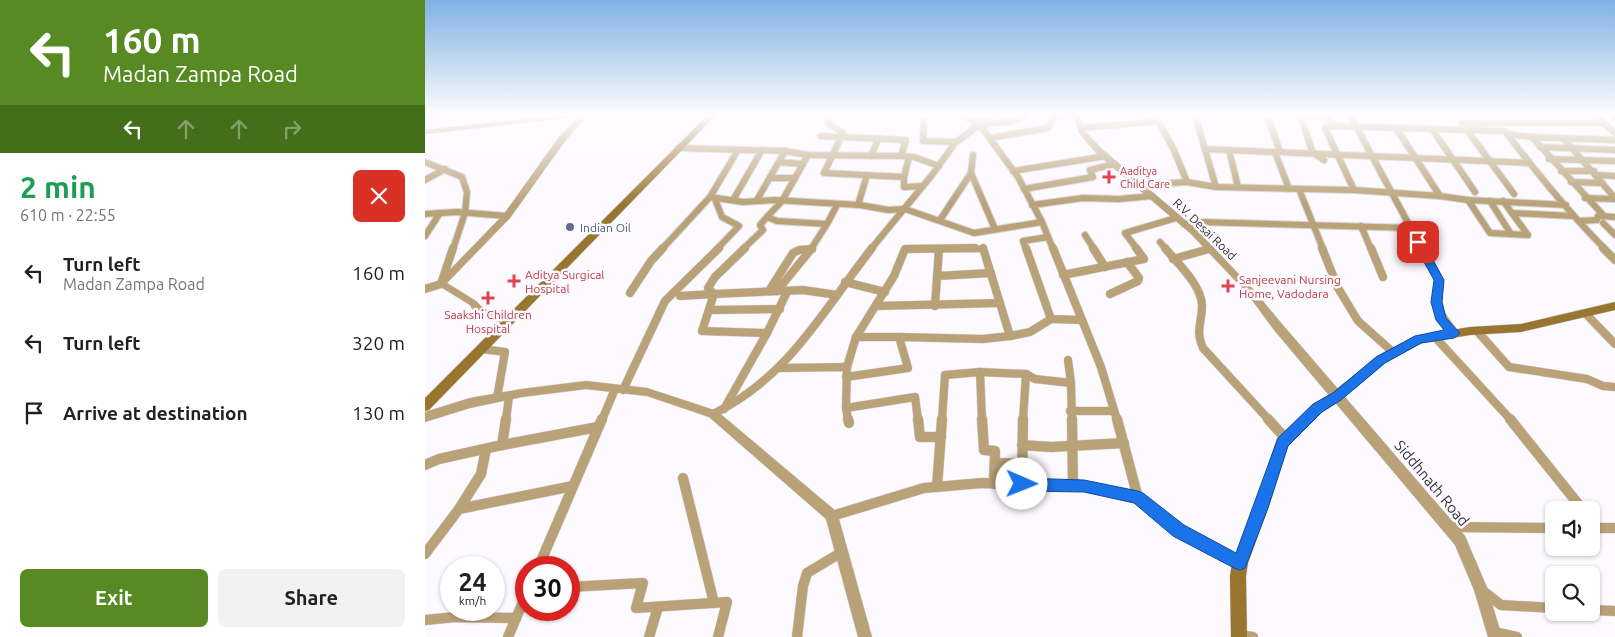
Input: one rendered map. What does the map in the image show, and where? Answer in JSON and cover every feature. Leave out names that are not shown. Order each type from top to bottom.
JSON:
[{"type":"main road","points":[[426,403],[482,349],[681,145]]},
{"type":"main road","points":[[1239,636],[1238,576],[1240,563],[1261,508],[1282,442],[1317,408],[1381,360],[1419,339],[1454,333],[1521,328],[1615,306]]},
{"type":"street","points":[[425,289],[441,284],[507,216],[558,145]]},
{"type":"street","points":[[838,145],[824,174],[904,177]]},
{"type":"street","points":[[871,156],[876,145]]},
{"type":"street","points":[[901,156],[905,145]]},
{"type":"street","points":[[924,145],[954,145]]},
{"type":"street","points":[[718,412],[762,384],[779,368],[837,295],[877,240],[905,209],[954,145]]},
{"type":"street","points":[[995,145],[1013,171],[1042,222],[1101,367],[1138,498]]},
{"type":"street","name":"R.V. Desai Road","points":[[1095,145],[1180,221],[1249,290],[1335,394]]},
{"type":"street","points":[[1170,145],[1187,182]]},
{"type":"street","points":[[1204,145],[1216,187]]},
{"type":"street","points":[[1276,145],[1289,188]]},
{"type":"street","points":[[1311,145],[1313,153],[1324,160]]},
{"type":"street","points":[[1332,145],[1354,190]]},
{"type":"street","points":[[1366,145],[1439,280],[1436,302],[1441,320],[1454,333]]},
{"type":"street","points":[[1406,145],[1439,196]]},
{"type":"street","points":[[1442,145],[1475,192]]},
{"type":"street","points":[[1477,145],[1514,194]]},
{"type":"street","points":[[1515,145],[1529,164],[1566,205],[1572,216],[1579,221],[1615,260]]},
{"type":"street","points":[[1538,145],[1615,235]]},
{"type":"street","points":[[1569,145],[1595,173],[1615,199]]},
{"type":"street","points":[[1540,147],[1615,150]]},
{"type":"street","points":[[678,148],[901,156],[939,166]]},
{"type":"street","points":[[1205,149],[1451,158],[1529,164]]},
{"type":"street","points":[[630,293],[651,261],[712,198],[738,150]]},
{"type":"street","points":[[733,200],[762,150]]},
{"type":"street","points":[[1229,150],[1238,187]]},
{"type":"street","points":[[757,200],[785,151]]},
{"type":"street","points":[[714,294],[708,288],[715,277],[763,230],[760,225],[782,201],[808,154]]},
{"type":"street","points":[[940,220],[971,173],[973,155]]},
{"type":"street","points":[[1013,171],[1107,156]]},
{"type":"street","points":[[909,157],[904,177],[904,186],[923,186]]},
{"type":"street","points":[[1549,159],[1615,160]]},
{"type":"street","points":[[425,162],[462,177],[467,192],[465,213],[441,284]]},
{"type":"street","points":[[779,162],[803,164]]},
{"type":"street","points":[[1024,189],[1093,178],[1091,170],[1115,164]]},
{"type":"street","points":[[425,180],[445,169]]},
{"type":"street","points":[[1561,171],[1615,176]]},
{"type":"street","points":[[971,173],[995,229]]},
{"type":"street","points":[[858,205],[867,175]]},
{"type":"street","points":[[770,178],[795,178]]},
{"type":"street","points":[[1139,185],[1187,182],[1216,187],[1354,190],[1490,202],[1503,200],[1566,205]]},
{"type":"street","points":[[1571,182],[1602,183]]},
{"type":"street","points":[[1299,189],[1338,288],[1358,321],[1394,353]]},
{"type":"street","points":[[1032,205],[1083,198],[1119,199],[1152,196]]},
{"type":"street","points":[[712,198],[743,202],[757,200],[782,201],[858,205],[888,210],[905,209],[974,233],[1042,222]]},
{"type":"street","points":[[543,556],[598,427],[665,302],[739,226],[722,217],[712,198]]},
{"type":"street","points":[[1585,198],[1615,199]]},
{"type":"street","points":[[1467,200],[1490,233],[1528,235],[1503,200]]},
{"type":"street","points":[[1490,202],[1511,234]]},
{"type":"street","points":[[773,291],[812,248],[837,205]]},
{"type":"street","points":[[425,236],[440,213]]},
{"type":"street","points":[[425,214],[465,213],[507,216]]},
{"type":"street","points":[[1512,213],[1572,216]]},
{"type":"street","points":[[1579,221],[1597,220],[1598,216],[1603,219],[1615,217]]},
{"type":"street","points":[[767,217],[777,221],[827,224]]},
{"type":"street","points":[[1063,275],[1144,259],[1125,233],[1180,221],[1411,228]]},
{"type":"street","points":[[1361,226],[1383,277]]},
{"type":"street","points":[[1085,235],[1105,267]]},
{"type":"street","points":[[1048,237],[1023,241],[1051,319]]},
{"type":"street","points":[[1160,242],[1201,301],[1197,333],[1203,348],[1285,439]]},
{"type":"street","points":[[773,291],[793,253],[812,248]]},
{"type":"street","points":[[849,423],[846,408],[846,377],[856,337],[894,276],[905,249],[983,248],[1010,336]]},
{"type":"street","points":[[935,306],[939,249]]},
{"type":"street","points":[[1173,259],[1209,249]]},
{"type":"street","points":[[1110,294],[1139,281],[1138,276],[1127,262]]},
{"type":"street","points":[[937,276],[991,273]]},
{"type":"street","points":[[845,282],[885,292]]},
{"type":"street","points":[[441,284],[473,303],[480,312],[509,320]]},
{"type":"street","points":[[680,296],[803,290],[837,295]]},
{"type":"street","points":[[718,412],[767,334],[787,292]]},
{"type":"street","points":[[714,294],[711,310],[704,320],[702,331],[767,334]]},
{"type":"street","points":[[876,306],[1000,303]]},
{"type":"street","points":[[711,310],[780,309]]},
{"type":"street","points":[[1586,314],[1615,344]]},
{"type":"street","points":[[856,337],[983,339],[1030,332],[1051,319],[1081,320]]},
{"type":"street","points":[[1477,331],[1509,367],[1587,379],[1603,386],[1615,387]]},
{"type":"street","points":[[1435,336],[1520,430],[1576,501]]},
{"type":"street","points":[[846,377],[908,368],[899,337]]},
{"type":"street","points":[[482,349],[505,352],[502,445]]},
{"type":"street","points":[[1068,360],[1071,383],[1070,412],[1073,486]]},
{"type":"street","points":[[779,368],[847,367]]},
{"type":"street","points":[[937,487],[945,375],[980,372],[1026,374],[1035,379],[1071,383]]},
{"type":"street","points":[[980,372],[984,450],[995,451],[994,484]]},
{"type":"street","points":[[1022,484],[1026,374]]},
{"type":"street","points":[[425,417],[471,403],[587,385],[647,392],[718,412],[832,516],[865,637]]},
{"type":"street","name":"Siddhnath Road","points":[[1335,394],[1460,541],[1481,590],[1495,634]]},
{"type":"street","points":[[846,408],[915,397],[920,437],[941,438]]},
{"type":"street","points":[[1070,412],[1114,411]]},
{"type":"street","points":[[425,465],[439,459],[502,445],[598,427]]},
{"type":"street","points":[[1022,445],[1051,447],[1124,444]]},
{"type":"street","points":[[425,554],[459,509],[483,472],[486,449]]},
{"type":"street","points":[[995,463],[1022,464]]},
{"type":"street","points":[[683,478],[714,603]]},
{"type":"street","points":[[832,516],[924,488],[994,484],[1084,486],[1138,498],[1179,530],[1240,563]]},
{"type":"street","points":[[459,509],[573,486]]},
{"type":"street","points":[[1600,526],[1615,528]]},
{"type":"street","points":[[1449,527],[1545,528]]},
{"type":"street","points":[[797,637],[803,586],[807,573],[842,552]]},
{"type":"street","points":[[580,586],[643,583],[636,608],[727,602],[718,637]]},
{"type":"street","points":[[1481,590],[1501,605],[1545,607]]},
{"type":"street","points":[[649,637],[658,607]]},
{"type":"street","points":[[1600,610],[1615,611]]},
{"type":"street","points":[[425,620],[457,617],[515,618]]},
{"type":"street","points":[[508,637],[515,620]]},
{"type":"street","points":[[1495,634],[1517,637]]},
{"type":"street","points":[[1239,636],[1253,637]]},
{"type":"place","name":"Aaditya Child Care","points":[[1109,177]]},
{"type":"place","name":"Indian Oil","points":[[570,227]]},
{"type":"place","name":"Aditya Surgical Hospital","points":[[514,281]]},
{"type":"place","name":"Sanjeevani Nursing Home, Vadodara","points":[[1228,286]]},
{"type":"place","name":"Saakshi Children Hospital","points":[[488,298]]},
{"type":"route","points":[[1022,484],[1084,486],[1138,498],[1179,530],[1240,563],[1261,508],[1282,442],[1317,408],[1337,396],[1381,360],[1419,339],[1454,333],[1441,320],[1436,302],[1439,280],[1418,242]]}]
